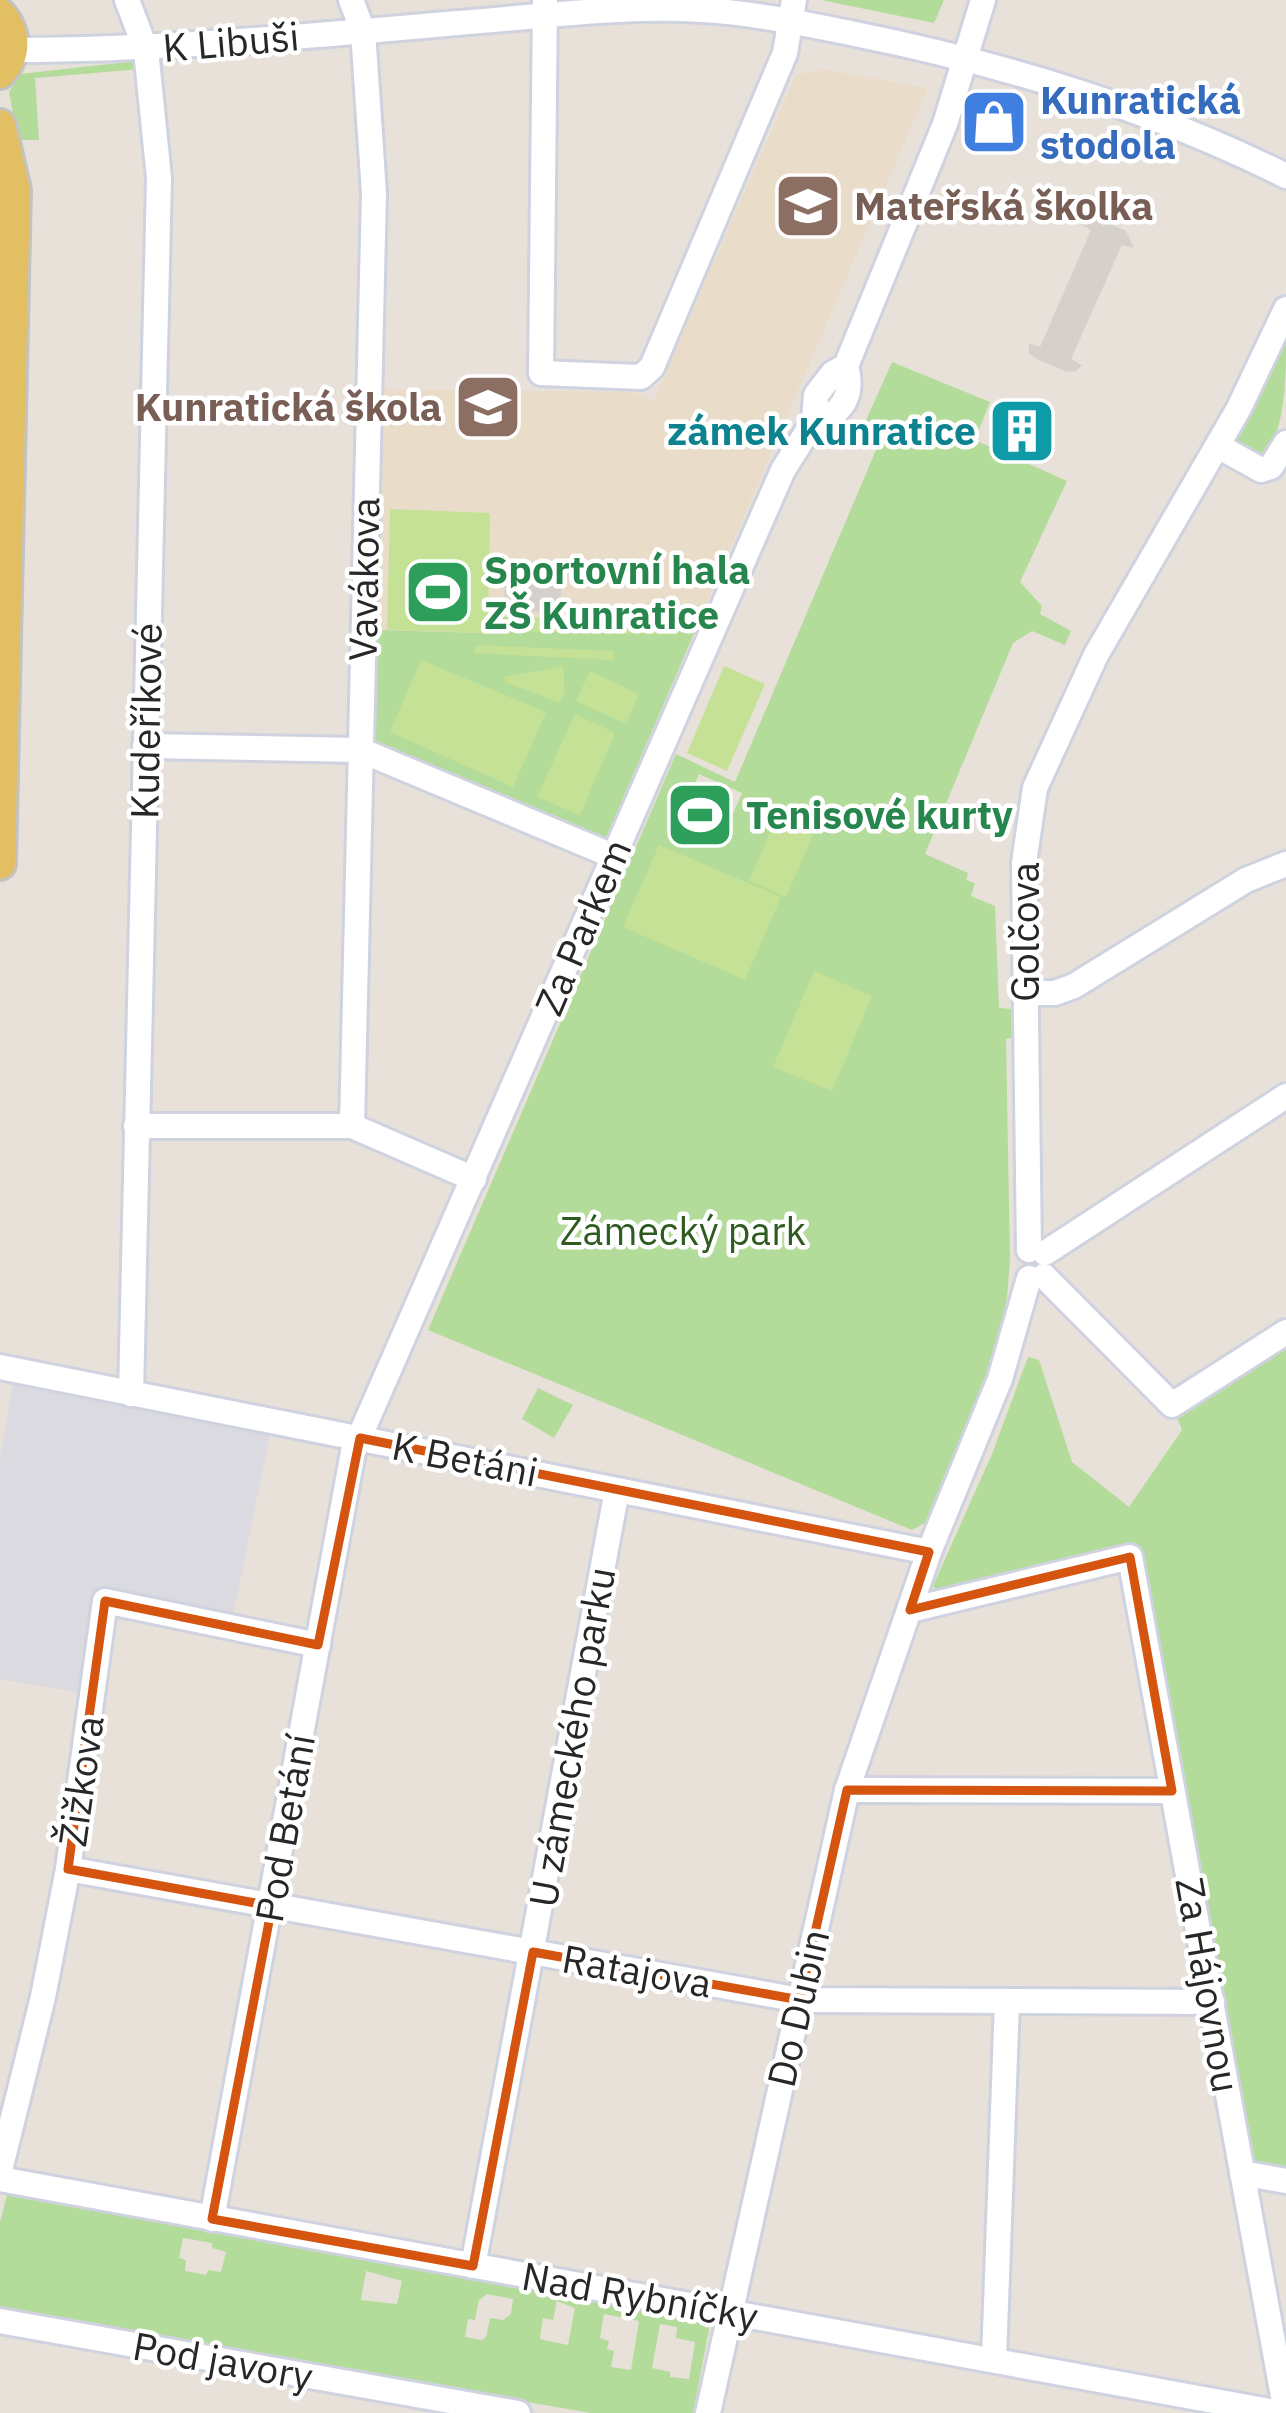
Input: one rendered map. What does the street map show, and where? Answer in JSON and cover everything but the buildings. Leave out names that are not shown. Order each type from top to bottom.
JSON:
[{"type":"main road","points":[[0,14],[10,27],[6,62]]},
{"type":"main road","points":[[0,125],[15,190],[0,864]]},
{"type":"street","name":"Kudeříkové","points":[[127,0],[146,50],[159,178],[131,1394]]},
{"type":"street","name":"Vavákova","points":[[351,0],[363,32],[374,193],[352,1126]]},
{"type":"street","name":"Za Parkem","points":[[360,1438],[783,470],[814,421],[830,418],[850,392],[846,366],[945,124],[983,0]]},
{"type":"street","name":"K Libuši","points":[[6,62],[363,32],[545,8],[793,11],[966,46],[1184,128],[1286,176]]},
{"type":"street","points":[[545,8],[541,374],[641,377],[652,368],[785,53],[793,11]]},
{"type":"street","name":"Golčova","points":[[910,1610],[1000,1379],[1037,1264],[1024,863],[1035,788],[1096,655],[1218,446],[1286,309]]},
{"type":"street","points":[[1218,446],[1261,470],[1271,467],[1286,443]]},
{"type":"street","points":[[145,746],[360,750],[614,856]]},
{"type":"street","points":[[1025,993],[1055,993],[1074,986],[1246,880],[1286,864]]},
{"type":"street","points":[[1286,1096],[1037,1264],[1172,1405],[1286,1332]]},
{"type":"street","points":[[136,1126],[352,1126],[474,1179]]},
{"type":"street","name":"K Betáni","points":[[0,1367],[929,1552]]},
{"type":"street","name":"Pod Betání","points":[[212,2219],[353,1452],[360,1438]]},
{"type":"street","name":"U zámeckého parku","points":[[473,2266],[617,1490]]},
{"type":"street","name":"Za Hájovnou","points":[[910,1610],[1130,1557],[1283,2413]]},
{"type":"street","name":"Žižkova","points":[[0,2174],[68,1869],[106,1601],[318,1645]]},
{"type":"street","name":"Do Dubin","points":[[708,2413],[847,1790],[910,1610]]},
{"type":"street","points":[[847,1790],[1172,1791]]},
{"type":"street","name":"Ratajova","points":[[68,1869],[800,2000],[1212,2002]]},
{"type":"street","points":[[994,2359],[1007,2001]]},
{"type":"street","points":[[1241,2173],[1286,2180]]},
{"type":"street","name":"Nad Rybníčky","points":[[0,2174],[212,2219],[1283,2413]]},
{"type":"street","name":"Pod javory","points":[[0,2321],[518,2413]]},
{"type":"highlighted area","points":[[360,1438],[929,1552],[910,1610],[1130,1557],[1172,1791],[847,1790],[800,2000],[533,1952],[473,2266],[212,2219],[272,1906],[68,1869],[105,1601],[318,1645]]},
{"type":"shaded area","points":[[821,69],[928,88],[605,840],[377,745],[381,389],[633,392],[653,401],[796,75]]},
{"type":"shaded area","points":[[1097,218],[1126,231],[1134,248],[1122,245],[1071,359],[1082,365],[1067,372],[1029,354],[1029,343],[1040,347],[1091,230],[1080,224]]},
{"type":"shaded area","points":[[505,575],[561,576],[561,612],[504,611]]},
{"type":"shaded area","points":[[13,1382],[271,1428],[233,1616],[99,1590],[82,1693],[0,1679],[0,1457]]},
{"type":"green space","points":[[821,0],[944,0],[934,23]]},
{"type":"green space","points":[[136,61],[142,69],[35,78],[39,140],[17,135],[9,92],[20,74]]},
{"type":"green space","points":[[1286,341],[1279,422],[1275,437],[1259,457],[1238,448],[1232,439]]},
{"type":"green space","name":"Zámecký park","points":[[892,362],[990,402],[975,440],[1067,481],[1020,582],[1042,606],[1040,614],[1071,631],[1065,645],[1032,631],[1013,643],[925,854],[968,873],[966,880],[975,883],[971,896],[995,906],[999,1008],[1011,1009],[1013,1037],[1006,1039],[1010,1261],[1005,1320],[987,1391],[933,1512],[912,1530],[428,1330],[676,754],[735,782],[882,436],[863,427]],"holes":[[[699,774],[742,793],[730,820],[687,802]]]},
{"type":"green space","name":"Sportovní hala ZŠ Kunratice","points":[[390,509],[490,513],[488,633],[387,630]]},
{"type":"green space","points":[[485,616],[699,622],[605,840],[372,740],[374,630],[484,633]]},
{"type":"green space","points":[[507,617],[677,621],[677,635],[506,631]]},
{"type":"green space","points":[[475,645],[613,651],[613,660],[475,653]]},
{"type":"green space","points":[[421,660],[546,712],[513,787],[390,732]]},
{"type":"green space","points":[[563,666],[565,691],[560,703],[505,682],[505,677]]},
{"type":"green space","points":[[724,666],[765,684],[727,771],[687,753]]},
{"type":"green space","points":[[590,671],[639,694],[626,724],[576,701]]},
{"type":"green space","points":[[575,714],[615,733],[580,815],[537,797]]},
{"type":"green space","points":[[782,805],[819,821],[786,897],[749,881]]},
{"type":"green space","points":[[659,845],[781,897],[745,980],[623,927]]},
{"type":"green space","points":[[814,971],[872,996],[832,1091],[773,1067]]},
{"type":"green space","points":[[1286,1332],[1286,2181],[1242,2173],[1129,1551],[938,1592],[933,1586],[992,1454],[1028,1357],[1039,1360],[1072,1462],[1129,1507],[1182,1430],[1172,1405]]},
{"type":"green space","points":[[538,1388],[573,1405],[554,1438],[522,1419]]},
{"type":"green space","points":[[7,2195],[651,2308],[650,2317],[656,2317],[657,2309],[711,2319],[693,2413],[591,2413],[0,2311],[0,2222]],"holes":[[[183,2238],[212,2243],[212,2248],[226,2252],[221,2272],[208,2270],[206,2275],[185,2271],[186,2260],[179,2258]],[[366,2271],[402,2281],[397,2304],[361,2300]],[[487,2294],[513,2299],[511,2314],[503,2320],[490,2318],[482,2340],[465,2337],[468,2319],[475,2320],[479,2300]],[[557,2301],[575,2308],[568,2345],[540,2339],[543,2318],[553,2320]],[[604,2314],[639,2321],[631,2370],[611,2367],[614,2351],[607,2349],[609,2341],[600,2338]],[[660,2324],[677,2327],[676,2338],[695,2342],[689,2379],[670,2377],[670,2372],[652,2368]]]},
{"type":"place","name":"Kunratická stodola","points":[[994,122]]},
{"type":"place","name":"Mateřská školka","points":[[808,206]]},
{"type":"place","name":"Kunratická škola","points":[[488,407]]},
{"type":"place","name":"zámek Kunratice","points":[[1022,431]]},
{"type":"place","name":"Sportovní hala ZŠ Kunratice","points":[[438,592]]},
{"type":"place","name":"Tenisové kurty","points":[[700,815]]}]
